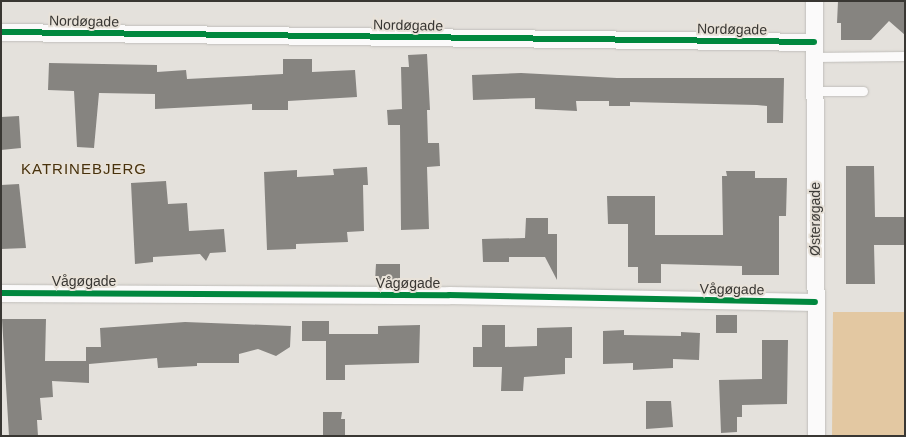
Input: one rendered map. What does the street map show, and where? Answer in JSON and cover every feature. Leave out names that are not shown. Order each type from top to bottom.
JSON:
[{"type":"street","name":"Østerøgade","points":[[814,1],[816,436]]},
{"type":"street","name":"Nordøgade","points":[[1,32],[814,50]]},
{"type":"street","name":"Vågøgade","points":[[1,293],[449,295],[815,302]]},
{"type":"lane","points":[[814,50],[905,56]]},
{"type":"lane","points":[[814,91],[862,91]]},
{"type":"shaded area","points":[[833,312],[905,312],[905,436],[832,436]]},
{"type":"building","points":[[838,1],[905,1],[905,35],[889,21],[871,40],[841,40],[841,23],[837,23]]},
{"type":"building","points":[[427,54],[430,110],[427,110],[428,143],[439,143],[440,166],[427,167],[429,229],[401,230],[400,125],[388,125],[387,110],[402,109],[401,67],[409,67],[408,55]]},
{"type":"building","points":[[283,59],[312,59],[312,72],[355,70],[357,97],[288,101],[288,110],[252,110],[252,104],[155,109],[155,94],[99,93],[94,148],[77,147],[74,91],[48,90],[49,63],[157,65],[157,72],[186,70],[187,79],[283,74]]},
{"type":"building","points":[[521,73],[617,78],[784,78],[783,123],[767,123],[767,106],[757,105],[630,102],[630,106],[609,106],[609,101],[576,101],[577,111],[535,109],[535,98],[473,100],[472,75]]},
{"type":"building","points":[[19,116],[21,148],[1,150],[1,117]]},
{"type":"building","points":[[846,166],[874,166],[875,217],[905,217],[904,245],[874,245],[875,284],[846,284]]},
{"type":"building","points":[[367,167],[368,185],[363,185],[364,231],[347,232],[348,242],[296,244],[296,249],[267,250],[264,172],[297,170],[297,177],[334,175],[333,169]]},
{"type":"building","points":[[726,171],[755,171],[755,178],[787,178],[786,216],[779,216],[779,275],[742,275],[742,266],[661,264],[661,283],[638,283],[638,267],[628,267],[628,224],[608,224],[607,196],[655,196],[655,235],[723,235],[722,176],[727,176]]},
{"type":"building","points":[[166,181],[168,204],[187,203],[189,231],[224,229],[226,252],[210,253],[206,261],[200,254],[153,257],[153,262],[135,264],[131,183]]},
{"type":"building","points":[[19,184],[26,248],[1,249],[1,185]]},
{"type":"building","points":[[526,218],[548,218],[548,234],[557,234],[557,280],[545,257],[509,257],[509,262],[483,262],[482,239],[525,238]]},
{"type":"building","points":[[376,264],[400,264],[400,282],[375,281]]},
{"type":"building","points":[[716,315],[737,315],[737,333],[716,333]]},
{"type":"building","points":[[2,319],[46,319],[45,361],[86,361],[86,347],[101,347],[100,328],[185,322],[291,326],[290,347],[276,356],[258,349],[239,354],[239,363],[197,363],[197,366],[158,368],[157,358],[89,364],[89,383],[52,381],[53,397],[40,398],[42,420],[37,420],[38,436],[9,436]]},
{"type":"building","points":[[302,321],[329,321],[329,334],[378,334],[378,326],[420,325],[419,363],[345,365],[345,380],[326,380],[326,341],[302,341]]},
{"type":"building","points":[[482,325],[505,325],[505,347],[537,346],[537,328],[572,327],[572,358],[565,358],[565,374],[524,377],[523,391],[501,391],[502,367],[473,367],[473,347],[482,347]]},
{"type":"building","points":[[624,330],[624,335],[681,336],[681,332],[700,333],[699,360],[673,359],[673,368],[633,370],[633,363],[603,364],[603,331]]},
{"type":"building","points":[[762,340],[788,340],[787,404],[742,405],[742,417],[737,417],[737,432],[721,433],[719,380],[762,379]]},
{"type":"building","points":[[646,401],[671,401],[673,427],[646,429]]},
{"type":"building","points":[[323,412],[342,412],[341,419],[345,419],[345,436],[323,436]]},
{"type":"cycle path","points":[[1,32],[814,42]]},
{"type":"cycle path","points":[[1,293],[449,295],[815,302]]},
{"type":"district","name":"KATRINEBJERG","points":[[84,169]]}]
